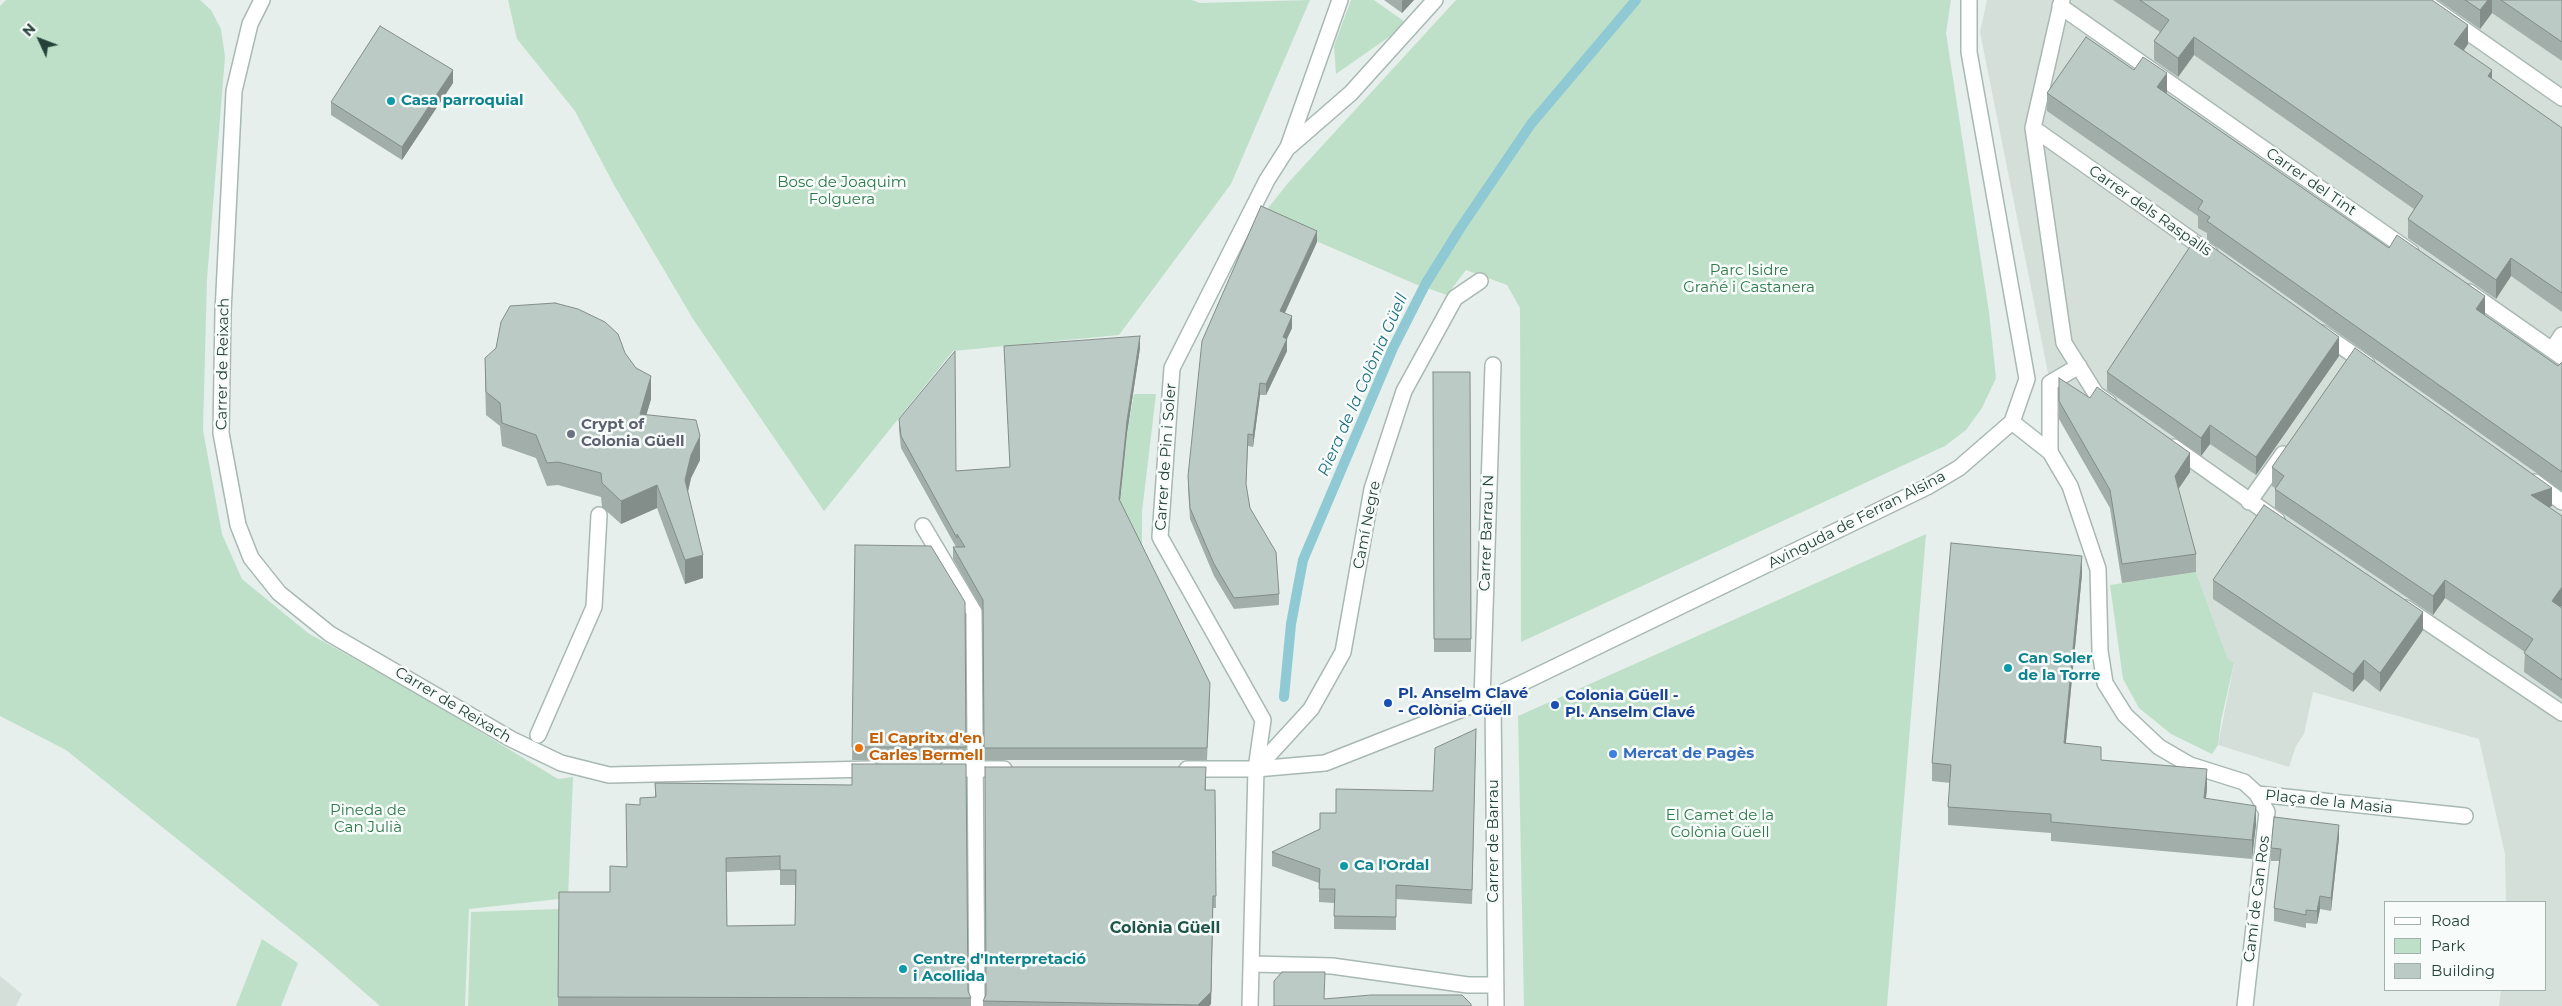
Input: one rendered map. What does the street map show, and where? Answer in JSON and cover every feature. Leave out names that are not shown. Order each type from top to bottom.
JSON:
[{"type":"street","name":"Carrer de Reixach","points":[[262,0],[250,24],[234,91],[223,312],[221,433],[238,525],[251,558],[279,593],[330,634],[511,739],[561,764],[609,775],[888,769]]},
{"type":"street","points":[[1288,147],[1340,0]]},
{"type":"street","points":[[1288,147],[1351,93],[1435,0]]},
{"type":"street","name":"Avinguda de Ferran Alsina","points":[[1256,769],[1325,763],[1488,699],[1926,487],[1959,468],[2012,422],[2020,404],[2027,379],[1969,52],[1969,0]]},
{"type":"street","points":[[2422,0],[2562,98]]},
{"type":"street","points":[[2061,3],[2033,128],[2064,343],[2096,394],[2120,410]]},
{"type":"street","name":"Carrer del Tint","points":[[2061,3],[2423,260]]},
{"type":"street","name":"Carrer dels Raspalls","points":[[2033,128],[2224,264]]},
{"type":"street","name":"Carrer de Pin i Soler","points":[[1250,1006],[1256,769],[1263,720],[1160,537],[1172,368],[1267,180],[1288,147]]},
{"type":"street","name":"Camí Negre","points":[[1256,769],[1311,709],[1343,652],[1372,489],[1404,391],[1455,298],[1480,281]]},
{"type":"street","points":[[2455,282],[2557,353],[2562,335]]},
{"type":"street","points":[[2312,326],[2349,358],[2376,371]]},
{"type":"street","name":"Carrer Barrau N","points":[[1488,699],[1493,366]]},
{"type":"street","points":[[2050,452],[2050,383],[2079,366]]},
{"type":"street","name":"Plaça de la Masia","points":[[2012,422],[2050,452],[2070,486],[2098,569],[2100,652],[2105,683],[2125,715],[2159,747],[2190,765],[2244,782],[2257,794],[2465,816]]},
{"type":"street","points":[[2161,438],[2249,502],[2290,529]]},
{"type":"street","points":[[2249,502],[2289,444]]},
{"type":"street","points":[[2522,473],[2562,502]]},
{"type":"street","points":[[538,735],[594,607],[599,515]]},
{"type":"street","points":[[923,526],[974,612],[977,769],[977,1006]]},
{"type":"street","points":[[2397,602],[2562,713]]},
{"type":"street","name":"Carrer de Barrau","points":[[1488,699],[1496,1006]]},
{"type":"street","points":[[928,769],[1016,769]]},
{"type":"street","points":[[1173,769],[1256,769]]},
{"type":"street","name":"Camí de Can Ros","points":[[2245,1006],[2267,812],[2257,794]]},
{"type":"street","points":[[1252,964],[1332,966],[1468,985],[1496,985]]},
{"type":"shaded area","points":[[1987,0],[2562,0],[2562,1006],[2499,1006],[2501,991],[2547,991],[2547,901],[2506,901],[2505,854],[2479,739],[2313,692],[2304,734],[2296,746],[2289,767],[2218,745],[2234,664],[2228,659],[2196,572],[2122,583],[2110,508],[2056,413],[1980,32]]},
{"type":"shaded area","points":[[0,976],[22,994],[16,1006],[0,1006]]},
{"type":"green space","name":"Pineda de Can Julià","points":[[6,0],[200,0],[211,10],[221,29],[225,57],[207,279],[203,430],[222,534],[242,579],[308,633],[416,693],[558,779],[573,777],[568,898],[469,909],[465,1006],[380,1006],[317,951],[66,750],[0,716],[0,6]]},
{"type":"green space","name":"Bosc de Joaquim Folguera","points":[[508,0],[1192,0],[1200,3],[1310,0],[1231,184],[1119,335],[953,351],[824,511],[693,319],[614,185],[575,111],[517,39]]},
{"type":"green space","points":[[1351,0],[1374,0],[1405,22],[1396,32],[1336,74],[1334,46]]},
{"type":"green space","name":"Parc Isidre Grañé i Castanera","points":[[1456,0],[1951,0],[1946,33],[1989,312],[1996,378],[1982,408],[1966,430],[1945,446],[1521,642],[1520,308],[1507,285],[1466,270],[1447,295],[1415,284],[1261,217],[1288,183]]},
{"type":"green space","points":[[1134,394],[1156,394],[1142,512],[1142,555],[1119,514],[1127,433]]},
{"type":"green space","name":"El Camet de la Colònia Güell","points":[[1926,534],[1887,1006],[1524,1006],[1518,716]]},
{"type":"green space","points":[[2196,572],[2228,659],[2234,663],[2221,721],[2218,745],[2212,754],[2171,734],[2139,708],[2123,679],[2110,585]]},
{"type":"green space","points":[[559,909],[558,1006],[468,1006],[471,912]]},
{"type":"green space","points":[[262,939],[298,963],[281,1006],[236,1006]]},
{"type":"building","points":[[2140,0],[2432,0],[2468,25],[2454,44],[2492,70],[2488,76],[2562,128],[2562,293],[2511,258],[2496,280],[2408,219],[2423,196],[2194,37],[2178,58],[2154,41],[2169,20]]},
{"type":"building","points":[[2465,0],[2488,0],[2480,10]]},
{"type":"building","points":[[2501,0],[2562,0],[2562,42]]},
{"type":"building","name":"Casa parroquial","points":[[380,26],[453,70],[402,147],[331,102]]},
{"type":"building","points":[[2086,37],[2134,70],[2143,57],[2167,73],[2157,87],[2389,248],[2397,235],[2485,296],[2476,309],[2558,366],[2562,362],[2562,472],[2207,221],[2210,217],[2198,209],[2203,201],[2047,93]]},
{"type":"building","points":[[1261,206],[1317,231],[1280,311],[1292,316],[1283,337],[1287,339],[1266,384],[1260,383],[1253,435],[1248,434],[1246,484],[1250,508],[1276,552],[1279,594],[1234,598],[1214,564],[1190,508],[1188,476],[1202,341]]},
{"type":"building","points":[[2197,236],[2339,337],[2256,457],[2210,425],[2201,438],[2107,372]]},
{"type":"building","name":"Crypt of Colonia Güell","points":[[555,303],[578,309],[605,322],[618,334],[625,353],[636,368],[651,376],[640,414],[696,420],[700,436],[691,455],[685,480],[703,555],[685,560],[657,485],[621,501],[602,483],[601,473],[558,462],[547,463],[536,435],[502,423],[500,403],[486,392],[485,358],[496,348],[501,322],[510,306]]},
{"type":"building","points":[[1140,336],[1127,421],[1119,499],[1210,683],[1207,748],[984,748],[983,600],[953,547],[965,547],[957,534],[957,538],[901,436],[899,419],[955,351],[956,471],[1010,467],[1004,346]]},
{"type":"building","points":[[2355,348],[2552,488],[2531,495],[2562,516],[2562,587],[2552,601],[2562,608],[2562,680],[2524,653],[2533,639],[2445,580],[2433,596],[2275,489],[2284,476],[2272,467]]},
{"type":"building","points":[[1433,372],[1470,372],[1471,639],[1434,639]]},
{"type":"building","points":[[2059,378],[2090,398],[2097,387],[2190,453],[2175,476],[2196,554],[2122,564],[2110,490],[2059,401]]},
{"type":"building","points":[[2264,505],[2423,612],[2380,673],[2364,660],[2353,674],[2213,580]]},
{"type":"building","name":"Can Soler de la Torre","points":[[1951,543],[2082,556],[2064,743],[2101,747],[2101,760],[2207,769],[2204,798],[2256,806],[2252,840],[2051,822],[2051,814],[1948,807],[1951,765],[1932,763]]},
{"type":"building","points":[[855,545],[931,546],[965,602],[966,747],[852,747]]},
{"type":"building","points":[[1476,729],[1472,890],[1396,885],[1396,917],[1334,916],[1335,889],[1319,889],[1320,869],[1272,852],[1320,829],[1320,813],[1336,813],[1336,789],[1433,791],[1435,748]]},
{"type":"building","points":[[852,764],[966,764],[968,991],[971,998],[558,997],[559,892],[610,892],[610,866],[627,867],[626,804],[640,805],[640,798],[656,797],[655,783],[852,785]],"holes":[[[780,856],[780,870],[796,870],[795,925],[727,926],[726,858]]]},
{"type":"building","points":[[985,767],[1206,767],[1205,790],[1215,790],[1216,896],[1213,896],[1211,992],[1198,1005],[983,1001],[986,995]]},
{"type":"building","points":[[2274,817],[2339,825],[2331,898],[2320,896],[2317,911],[2306,910],[2306,915],[2274,908],[2281,849],[2271,848]]},
{"type":"building","points":[[1282,972],[1325,972],[1324,999],[1371,995],[1462,995],[1471,1006],[1274,1006],[1274,981]]},
{"type":"waterway","name":"Riera de la Colònia Güell","points":[[1284,697],[1291,624],[1303,560],[1393,348],[1426,283],[1461,227],[1531,124],[1636,0]]},
{"type":"place","name":"Casa parroquial","points":[[391,101]]},
{"type":"place","name":"Crypt of Colonia Güell","points":[[571,434]]},
{"type":"place","name":"Can Soler de la Torre","points":[[2008,668]]},
{"type":"place","name":"Pl. Anselm Clavé - Colònia Güell","points":[[1388,703]]},
{"type":"place","name":"Colonia Güell - Pl. Anselm Clavé","points":[[1555,705]]},
{"type":"place","name":"El Capritx d'en Carles Bermell","points":[[859,748]]},
{"type":"place","name":"Mercat de Pagès","points":[[1613,754]]},
{"type":"place","name":"Ca l'Ordal","points":[[1344,866]]},
{"type":"place","name":"Centre d'Interpretació i Acollida","points":[[903,969]]},
{"type":"district","name":"Colònia Güell","points":[[1165,928]]}]
